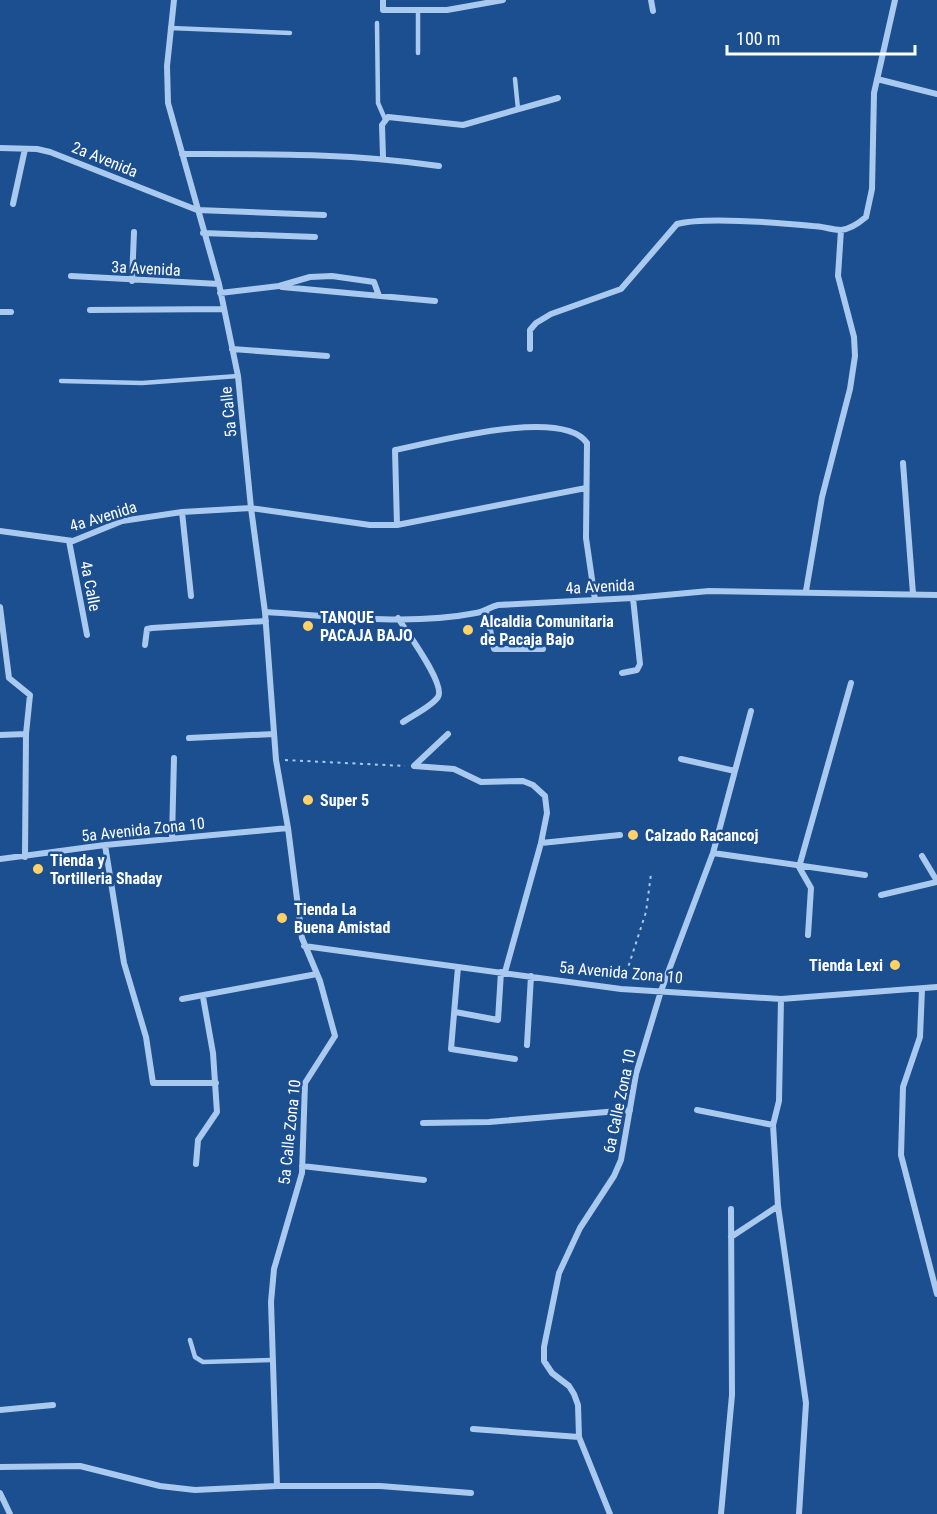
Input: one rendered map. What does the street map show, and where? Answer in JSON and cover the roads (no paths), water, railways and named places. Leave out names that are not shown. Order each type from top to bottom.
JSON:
[{"type":"street","name":"5a Calle","points":[[174,0],[167,86],[182,154],[219,284],[238,376],[251,508],[266,621],[276,760],[288,828]]},
{"type":"street","points":[[383,0],[383,10],[468,8],[503,0]]},
{"type":"street","points":[[651,0],[653,11]]},
{"type":"street","points":[[530,349],[530,330],[536,323],[551,314],[621,289],[677,224],[813,225],[841,230],[851,228],[866,217],[871,203],[872,114],[877,78],[896,0]]},
{"type":"street","points":[[877,78],[937,94]]},
{"type":"street","points":[[383,157],[382,125],[385,119],[392,117],[463,125],[558,98]]},
{"type":"street","name":"2a Avenida","points":[[0,148],[50,152],[197,210],[324,214]]},
{"type":"street","points":[[13,204],[25,149]]},
{"type":"street","points":[[182,154],[324,154],[383,157],[439,166]]},
{"type":"street","points":[[806,591],[822,496],[850,389],[855,356],[854,337],[838,276],[841,230]]},
{"type":"street","points":[[132,281],[134,232]]},
{"type":"street","points":[[204,233],[315,237]]},
{"type":"street","name":"3a Avenida","points":[[71,276],[219,284]]},
{"type":"street","points":[[220,293],[279,286],[303,278],[332,276],[374,282],[379,296]]},
{"type":"street","points":[[279,286],[435,301]]},
{"type":"street","points":[[90,310],[224,309]]},
{"type":"street","points":[[0,312],[11,312]]},
{"type":"street","points":[[232,349],[327,356]]},
{"type":"street","points":[[397,525],[395,450],[522,427],[564,428],[575,431],[587,443],[586,538],[596,600]]},
{"type":"street","points":[[903,463],[913,594]]},
{"type":"street","name":"4a Avenida","points":[[0,531],[69,541],[122,521],[182,512],[251,508],[370,525],[397,525],[586,488]]},
{"type":"street","points":[[182,512],[191,596]]},
{"type":"street","name":"4a Calle","points":[[69,541],[87,635]]},
{"type":"street","name":"4a Avenida","points":[[265,612],[398,618],[459,615],[486,610],[498,605],[633,598],[708,591],[806,591],[937,596]]},
{"type":"street","points":[[622,673],[637,670],[640,664],[633,598]]},
{"type":"street","points":[[0,607],[2,640],[9,678],[30,695],[26,734],[25,857]]},
{"type":"street","points":[[486,610],[494,649],[543,649]]},
{"type":"street","points":[[398,618],[432,671],[440,689],[437,699],[403,722]]},
{"type":"street","points":[[145,645],[147,629],[152,628],[266,621]]},
{"type":"street","points":[[808,935],[811,888],[799,867],[851,683]]},
{"type":"street","name":"6a Calle Zona 10","points":[[610,1514],[579,1437],[578,1405],[574,1394],[569,1386],[552,1373],[544,1361],[544,1347],[559,1273],[580,1228],[614,1176],[625,1144],[636,1074],[661,991],[713,854],[751,711]]},
{"type":"street","points":[[0,735],[26,734]]},
{"type":"street","points":[[189,738],[274,734]]},
{"type":"street","points":[[448,734],[414,766],[454,769],[481,782],[518,781],[533,785],[545,796],[547,804],[541,843],[503,972],[498,1020],[455,1012]]},
{"type":"street","points":[[172,838],[174,758]]},
{"type":"street","points":[[681,759],[735,771]]},
{"type":"street","name":"5a Avenida Zona 10","points":[[0,860],[105,845],[288,828]]},
{"type":"street","name":"5a Calle Zona 10","points":[[277,1485],[272,1360],[274,1269],[302,1166],[305,1083],[335,1036],[317,974],[304,946],[288,828]]},
{"type":"street","points":[[541,843],[620,835]]},
{"type":"street","points":[[105,845],[124,963],[146,1037],[153,1083],[216,1083]]},
{"type":"street","points":[[713,854],[865,875]]},
{"type":"street","points":[[880,895],[937,881],[922,856]]},
{"type":"street","name":"5a Avenida Zona 10","points":[[304,946],[621,988],[781,999],[937,987]]},
{"type":"street","points":[[458,967],[451,1049],[515,1059]]},
{"type":"street","points":[[182,999],[203,997],[317,974]]},
{"type":"street","points":[[527,1045],[531,976]]},
{"type":"street","points":[[922,989],[920,1037],[903,1087],[901,1155],[937,1294]]},
{"type":"street","points":[[196,1164],[198,1140],[216,1117],[216,1083],[203,997]]},
{"type":"street","points":[[781,999],[779,1101],[773,1125],[778,1206],[806,1403],[799,1514]]},
{"type":"street","points":[[423,1123],[489,1122],[630,1110]]},
{"type":"street","points":[[697,1110],[773,1125]]},
{"type":"street","points":[[302,1166],[424,1180]]},
{"type":"street","points":[[731,1237],[778,1206]]},
{"type":"street","points":[[721,1514],[732,1395],[731,1209]]},
{"type":"street","points":[[0,1410],[53,1405]]},
{"type":"street","points":[[473,1429],[579,1437]]},
{"type":"street","points":[[0,1467],[80,1466],[160,1486],[195,1490],[277,1485],[380,1486],[471,1493]]},
{"type":"street","points":[[0,1493],[10,1514]]},
{"type":"lane","points":[[418,10],[418,52]]},
{"type":"lane","points":[[377,23],[378,103],[385,119]]},
{"type":"lane","points":[[170,28],[291,33]]},
{"type":"lane","points":[[515,79],[518,109]]},
{"type":"lane","points":[[61,381],[142,383],[238,376]]},
{"type":"lane","points":[[190,1340],[195,1357],[203,1362],[272,1360]]},
{"type":"place","name":"TANQUE PACAJA BAJO","points":[[308,626]]},
{"type":"place","name":"Alcaldia Comunitaria de Pacaja Bajo","points":[[468,630]]},
{"type":"place","name":"Super 5","points":[[308,800]]},
{"type":"place","name":"Calzado Racancoj","points":[[633,835]]},
{"type":"place","name":"Tienda y Tortilleria Shaday","points":[[38,869]]},
{"type":"place","name":"Tienda La Buena Amistad","points":[[282,918]]},
{"type":"place","name":"Tienda Lexi","points":[[895,965]]}]
